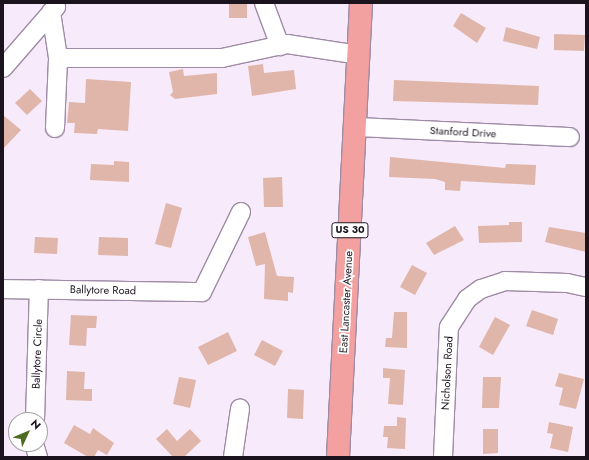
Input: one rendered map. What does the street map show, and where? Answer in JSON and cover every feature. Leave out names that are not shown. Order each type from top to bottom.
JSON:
[{"type":"highway","name":"East Lancaster Avenue","points":[[338,457],[362,3]]},
{"type":"street","points":[[264,3],[280,46]]},
{"type":"street","points":[[55,8],[58,58],[56,128]]},
{"type":"street","points":[[3,68],[55,8]]},
{"type":"street","points":[[58,58],[222,58],[280,46],[321,47],[360,55]]},
{"type":"street","name":"Stanford Drive","points":[[356,127],[570,137]]},
{"type":"street","name":"Ballytore Road","points":[[3,289],[39,288],[202,292],[241,212]]},
{"type":"street","name":"Nicholson Road","points":[[442,457],[449,327],[467,299],[481,289],[511,281],[568,283],[586,287]]},
{"type":"street","name":"Ballytore Circle","points":[[35,412],[39,288]]},
{"type":"street","points":[[234,457],[240,409]]},
{"type":"building","points":[[229,3],[247,3],[247,18],[229,18]]},
{"type":"building","points":[[461,13],[486,28],[477,43],[453,26]]},
{"type":"building","points":[[506,27],[540,37],[537,49],[503,41]]},
{"type":"building","points":[[554,34],[585,35],[584,51],[554,50]]},
{"type":"building","points":[[263,64],[264,73],[294,70],[296,89],[252,96],[248,66]]},
{"type":"building","points":[[183,69],[184,76],[217,73],[217,94],[175,99],[170,95],[173,92],[169,72]]},
{"type":"building","points":[[86,79],[131,82],[128,131],[98,129],[97,134],[74,133],[75,123],[67,123],[69,102],[85,103]]},
{"type":"building","points":[[394,80],[539,86],[538,105],[393,101]]},
{"type":"building","points":[[30,89],[42,101],[27,115],[15,103]]},
{"type":"building","points":[[3,115],[21,130],[3,149]]},
{"type":"building","points":[[390,157],[505,168],[506,164],[536,165],[535,185],[461,181],[460,191],[445,190],[445,182],[435,179],[389,177]]},
{"type":"building","points":[[114,161],[129,162],[129,182],[90,180],[91,164],[114,165]]},
{"type":"building","points":[[282,177],[283,207],[264,207],[263,178]]},
{"type":"building","points":[[166,203],[182,208],[171,248],[155,244]]},
{"type":"building","points":[[509,222],[522,222],[522,242],[479,243],[478,226],[509,225]]},
{"type":"building","points":[[455,226],[464,240],[434,255],[426,243]]},
{"type":"building","points":[[549,227],[586,233],[586,252],[545,242]]},
{"type":"building","points":[[265,232],[277,276],[294,277],[293,293],[288,292],[288,301],[264,299],[265,264],[256,266],[248,237]]},
{"type":"building","points":[[35,237],[58,238],[57,254],[34,253]]},
{"type":"building","points":[[99,237],[128,238],[128,256],[98,255]]},
{"type":"building","points":[[412,265],[427,273],[415,295],[400,287]]},
{"type":"building","points":[[532,310],[558,319],[553,335],[526,326]]},
{"type":"building","points":[[394,312],[407,312],[407,348],[385,347],[386,338],[392,338]]},
{"type":"building","points":[[71,315],[97,316],[96,328],[87,328],[86,346],[69,345]]},
{"type":"building","points":[[495,317],[510,325],[493,355],[479,347]]},
{"type":"building","points":[[228,332],[237,351],[208,365],[198,347]]},
{"type":"building","points":[[262,340],[283,351],[275,366],[254,355]]},
{"type":"building","points":[[383,368],[405,370],[403,405],[388,404],[390,378],[383,378]]},
{"type":"building","points":[[67,371],[85,372],[84,389],[92,389],[92,401],[66,400]]},
{"type":"building","points":[[559,373],[584,379],[576,409],[559,405],[563,388],[555,386]]},
{"type":"building","points":[[179,377],[196,380],[190,408],[173,404]]},
{"type":"building","points":[[483,377],[501,377],[499,408],[482,408]]},
{"type":"building","points":[[288,389],[304,390],[303,419],[287,418]]},
{"type":"building","points":[[397,417],[406,418],[405,449],[387,448],[388,437],[383,437],[384,426],[397,426]]},
{"type":"building","points":[[549,422],[573,427],[568,452],[550,448],[553,434],[547,433]]},
{"type":"building","points":[[74,425],[90,434],[93,428],[114,443],[107,455],[98,450],[94,457],[88,457],[64,443]]},
{"type":"building","points":[[167,429],[177,441],[190,429],[201,441],[184,457],[173,457],[156,439]]},
{"type":"building","points":[[483,429],[498,429],[498,453],[483,454]]}]
